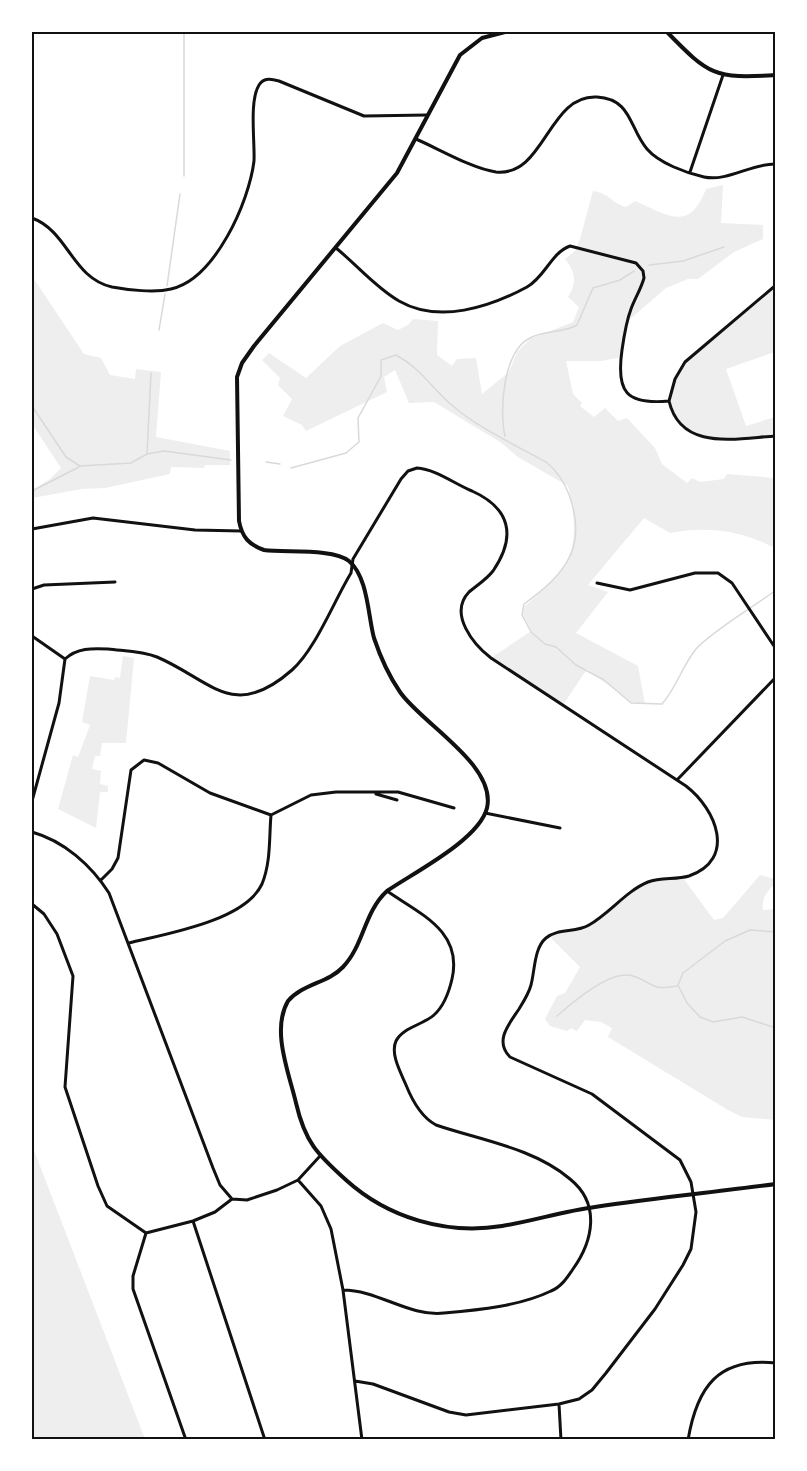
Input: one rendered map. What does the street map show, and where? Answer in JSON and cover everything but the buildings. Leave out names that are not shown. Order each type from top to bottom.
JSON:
[{"type":"street","points":[[505,32],[482,38],[466,49],[454,64],[397,173],[250,352],[239,370],[236,396],[241,531],[248,542],[264,550],[337,556],[353,566],[361,583],[377,645],[394,682],[411,705],[447,738],[478,774],[487,796],[485,813],[478,825],[462,840],[387,891],[375,902],[354,952],[344,966],[330,977],[296,993],[288,1001],[283,1012],[282,1041],[299,1115],[307,1140],[320,1156],[375,1203],[432,1224],[456,1228],[488,1228],[588,1208],[776,1184]]},
{"type":"street","points":[[667,32],[694,60],[723,75],[746,77],[776,75]]},
{"type":"street","points":[[690,172],[723,75]]},
{"type":"street","points":[[32,219],[53,230],[80,269],[94,282],[116,288],[171,289],[191,280],[205,268],[225,240],[239,211],[254,163],[255,100],[258,87],[263,81],[269,79],[279,81],[364,116],[427,115]]},
{"type":"street","points":[[416,139],[489,170],[510,171],[530,157],[558,119],[571,106],[584,98],[599,97],[613,100],[623,106],[641,140],[652,153],[690,172],[714,177],[776,164]]},
{"type":"street","points":[[336,248],[397,300],[418,309],[434,311],[470,310],[527,287],[536,281],[560,251],[570,246],[636,263],[642,269],[644,279],[626,326],[620,371],[622,386],[634,399],[669,401]]},
{"type":"street","points":[[776,285],[685,362],[675,379],[669,401],[681,423],[689,432],[704,439],[776,436]]},
{"type":"street","points":[[32,801],[59,703],[65,659],[77,651],[92,648],[146,654],[166,662],[216,691],[239,695],[258,692],[299,663],[351,573],[358,550],[408,471],[423,469],[487,498],[504,517],[507,537],[492,572],[469,592],[463,603],[463,620],[470,637],[491,658],[694,792],[713,818],[718,844],[712,859],[701,870],[688,876],[647,883],[591,925],[555,933],[544,939],[537,955],[529,990],[504,1032],[503,1044],[510,1057],[592,1094],[676,1156],[689,1174],[694,1195],[696,1222],[691,1249],[671,1287],[592,1390],[583,1397],[559,1404],[466,1415],[449,1412],[373,1384],[355,1381]]},
{"type":"street","points":[[32,529],[93,518],[195,530],[241,531]]},
{"type":"street","points":[[597,583],[635,590],[691,574],[711,572],[732,583],[776,649]]},
{"type":"street","points":[[32,589],[57,584],[115,582]]},
{"type":"street","points":[[32,636],[65,659]]},
{"type":"street","points":[[676,780],[776,677]]},
{"type":"street","points":[[101,880],[112,869],[118,858],[129,776],[133,766],[140,762],[154,762],[201,789],[271,815],[318,794],[398,792],[454,808]]},
{"type":"street","points":[[371,793],[397,800]]},
{"type":"street","points":[[485,813],[560,828]]},
{"type":"street","points":[[129,943],[216,918],[253,897],[265,874],[271,815]]},
{"type":"street","points":[[32,832],[67,849],[101,880],[129,943],[213,1168],[220,1185],[232,1199]]},
{"type":"street","points":[[343,1290],[357,1291],[432,1314],[494,1306],[548,1293],[565,1281],[588,1243],[591,1230],[588,1208],[578,1187],[560,1172],[517,1151],[436,1125],[426,1118],[412,1100],[396,1059],[395,1045],[400,1035],[431,1018],[440,1008],[451,984],[454,954],[450,942],[440,928],[387,891]]},
{"type":"street","points":[[32,903],[44,914],[57,934],[73,976],[65,1087],[98,1186],[107,1206],[146,1233],[193,1221],[215,1212],[232,1199],[257,1197],[298,1180],[320,1156]]},
{"type":"street","points":[[298,1180],[311,1193],[326,1215],[343,1290],[362,1440]]},
{"type":"street","points":[[193,1221],[265,1440]]},
{"type":"street","points":[[146,1233],[133,1275],[133,1289],[186,1440]]},
{"type":"street","points":[[688,1440],[694,1411],[716,1376],[729,1367],[747,1362],[776,1363]]},
{"type":"street","points":[[559,1404],[561,1440]]},
{"type":"shaded area","points":[[723,185],[721,223],[763,225],[763,239],[734,252],[698,279],[688,279],[666,288],[628,321],[622,357],[601,361],[566,361],[573,394],[582,403],[580,406],[594,417],[605,408],[618,421],[627,418],[655,448],[662,464],[687,483],[692,478],[700,482],[724,479],[727,474],[775,478],[775,548],[749,537],[724,531],[698,530],[670,533],[644,518],[588,585],[608,592],[576,633],[638,666],[645,704],[631,702],[587,669],[563,705],[491,658],[531,631],[523,615],[525,606],[554,579],[570,554],[574,525],[568,486],[518,457],[500,442],[434,402],[409,403],[395,370],[384,377],[387,392],[306,431],[302,425],[283,416],[292,399],[278,385],[280,378],[262,360],[269,353],[306,378],[340,346],[383,323],[398,330],[408,325],[413,319],[438,321],[437,355],[452,366],[457,359],[476,358],[482,394],[509,372],[517,352],[530,339],[573,322],[579,307],[568,297],[574,278],[565,259],[575,251],[580,239],[593,191],[626,207],[635,201],[676,217],[685,216],[692,211],[706,189]]},
{"type":"shaded area","points":[[32,276],[84,354],[101,358],[110,375],[135,379],[136,369],[161,372],[156,437],[230,451],[230,465],[205,465],[204,468],[171,467],[170,474],[105,488],[82,489],[32,498],[32,490],[49,480],[61,468],[32,424]]},
{"type":"shaded area","points":[[773,287],[775,352],[726,369],[746,426],[775,417],[775,437],[700,438],[680,423],[671,408],[670,393],[683,365]]},
{"type":"shaded area","points":[[123,656],[134,658],[126,743],[102,743],[100,756],[95,756],[92,769],[101,771],[100,784],[108,786],[108,792],[100,792],[96,828],[58,809],[73,755],[78,757],[90,725],[82,722],[90,676],[114,680],[115,677],[120,678]]},
{"type":"shaded area","points":[[760,875],[775,879],[775,884],[765,896],[763,910],[775,909],[775,1120],[742,1117],[728,1110],[608,1037],[612,1028],[601,1022],[585,1020],[577,1031],[571,1028],[567,1031],[550,1026],[545,1019],[557,996],[565,993],[580,967],[549,936],[590,925],[633,891],[651,881],[683,878],[714,920],[723,918]]},
{"type":"shaded area","points":[[32,1145],[145,1439],[32,1439]]},
{"type":"waterway","points":[[184,32],[184,176]]},
{"type":"waterway","points":[[167,286],[180,194]]},
{"type":"waterway","points":[[649,265],[683,261],[724,247]]},
{"type":"waterway","points":[[505,436],[503,425],[505,381],[509,367],[522,344],[532,337],[577,325],[593,288],[620,280],[634,271]]},
{"type":"waterway","points":[[159,330],[165,294]]},
{"type":"waterway","points":[[291,468],[346,453],[359,442],[358,418],[381,376],[381,360],[396,355],[405,361],[463,414],[546,462],[562,480],[575,517],[576,530],[571,554],[556,576],[524,604],[522,615],[531,632],[545,644],[556,647],[576,665],[604,680],[631,703],[662,704],[696,649],[776,590]]},
{"type":"waterway","points":[[147,453],[151,373]]},
{"type":"waterway","points":[[32,406],[66,457],[80,466],[131,463],[147,454],[164,451],[231,460]]},
{"type":"waterway","points":[[266,462],[280,464]]},
{"type":"waterway","points":[[32,491],[79,467]]},
{"type":"waterway","points":[[776,932],[750,930],[725,941],[683,973],[678,985],[687,1003],[700,1017],[713,1022],[742,1017],[776,1028]]},
{"type":"waterway","points":[[557,1016],[593,988],[614,977],[633,976],[661,988],[677,986]]}]
